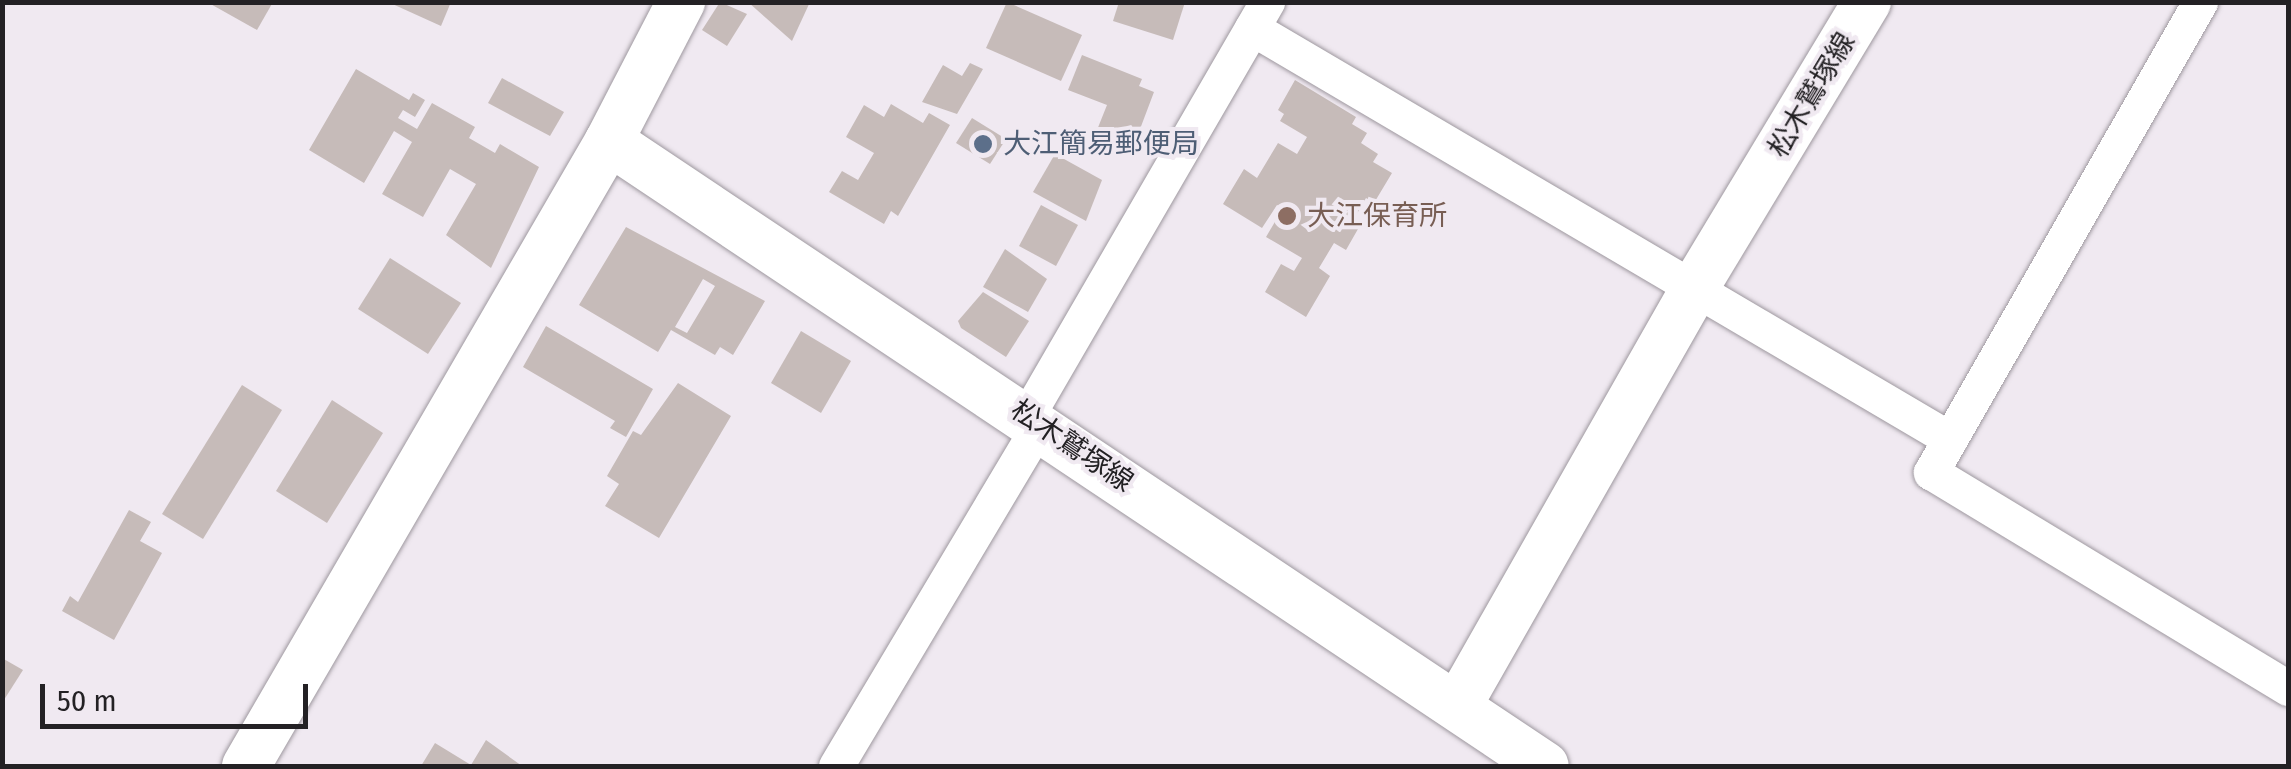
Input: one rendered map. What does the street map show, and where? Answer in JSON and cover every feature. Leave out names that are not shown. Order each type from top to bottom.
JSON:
[{"type":"main road","points":[[246,766],[608,142],[681,2]]},
{"type":"main road","name":"松木鷲塚線","points":[[608,142],[1034,420],[1458,705],[1696,286],[1867,2]]},
{"type":"main road","points":[[1458,705],[1545,766]]},
{"type":"street","points":[[2200,2],[1931,472],[2288,688]]},
{"type":"street","points":[[836,766],[1260,15],[1950,440]]},
{"type":"building","points":[[207,2],[273,2],[257,30]]},
{"type":"building","points":[[388,2],[451,2],[441,26]]},
{"type":"building","points":[[720,2],[747,14],[727,46],[702,30]]},
{"type":"building","points":[[748,2],[810,2],[792,41]]},
{"type":"building","points":[[1007,2],[1082,35],[1061,81],[986,48]]},
{"type":"building","points":[[1119,2],[1185,2],[1173,40],[1113,21]]},
{"type":"building","points":[[1082,55],[1142,79],[1139,86],[1154,92],[1134,145],[1097,130],[1107,105],[1068,90]]},
{"type":"building","points":[[970,63],[983,69],[957,114],[922,102],[943,65],[962,76]]},
{"type":"building","points":[[356,69],[409,100],[413,93],[425,100],[415,117],[403,110],[398,118],[417,129],[432,103],[475,127],[469,138],[495,153],[500,144],[539,167],[491,268],[446,235],[476,184],[450,169],[423,217],[382,194],[412,142],[394,131],[364,183],[309,150]]},
{"type":"building","points":[[502,78],[564,112],[550,136],[488,103]]},
{"type":"building","points":[[1295,80],[1356,117],[1352,124],[1367,133],[1361,143],[1378,154],[1373,162],[1392,173],[1374,203],[1366,198],[1351,224],[1358,229],[1346,250],[1334,243],[1319,268],[1330,276],[1306,317],[1265,292],[1281,264],[1294,271],[1302,258],[1266,237],[1283,208],[1277,205],[1262,228],[1223,204],[1244,169],[1257,178],[1278,143],[1297,154],[1307,137],[1280,121],[1284,114],[1278,110]]},
{"type":"building","points":[[891,104],[923,123],[929,113],[950,125],[898,216],[891,211],[884,224],[829,192],[842,171],[858,180],[874,153],[846,137],[864,105],[884,117]]},
{"type":"building","points":[[972,118],[1006,139],[990,164],[956,143]]},
{"type":"building","points":[[1055,154],[1102,180],[1086,221],[1033,192]]},
{"type":"building","points":[[1041,205],[1078,225],[1056,266],[1019,246]]},
{"type":"building","points":[[626,227],[765,301],[733,355],[720,347],[715,355],[671,330],[658,352],[579,305]],"holes":[[[703,279],[715,286],[687,333],[675,327]]]},
{"type":"building","points":[[1005,249],[1047,279],[1028,312],[983,287]]},
{"type":"building","points":[[390,258],[461,303],[428,354],[358,309]]},
{"type":"building","points":[[983,292],[1029,321],[1006,357],[961,328],[958,321]]},
{"type":"building","points":[[546,326],[653,389],[626,437],[610,428],[615,421],[523,367]]},
{"type":"building","points":[[801,331],[851,361],[821,413],[771,383]]},
{"type":"building","points":[[678,383],[731,416],[659,538],[605,506],[619,484],[607,476],[633,431],[641,435]]},
{"type":"building","points":[[242,385],[282,410],[203,539],[162,514]]},
{"type":"building","points":[[332,400],[383,433],[327,523],[276,491]]},
{"type":"building","points":[[129,510],[151,522],[140,541],[162,553],[114,640],[62,611],[70,596],[78,602]]},
{"type":"building","points":[[2,658],[23,670],[2,703]]},
{"type":"building","points":[[486,740],[522,766],[421,766],[435,743],[471,765]]},
{"type":"place","name":"大江簡易郵便局","points":[[983,144]]},
{"type":"place","name":"大江保育所","points":[[1287,216]]}]
